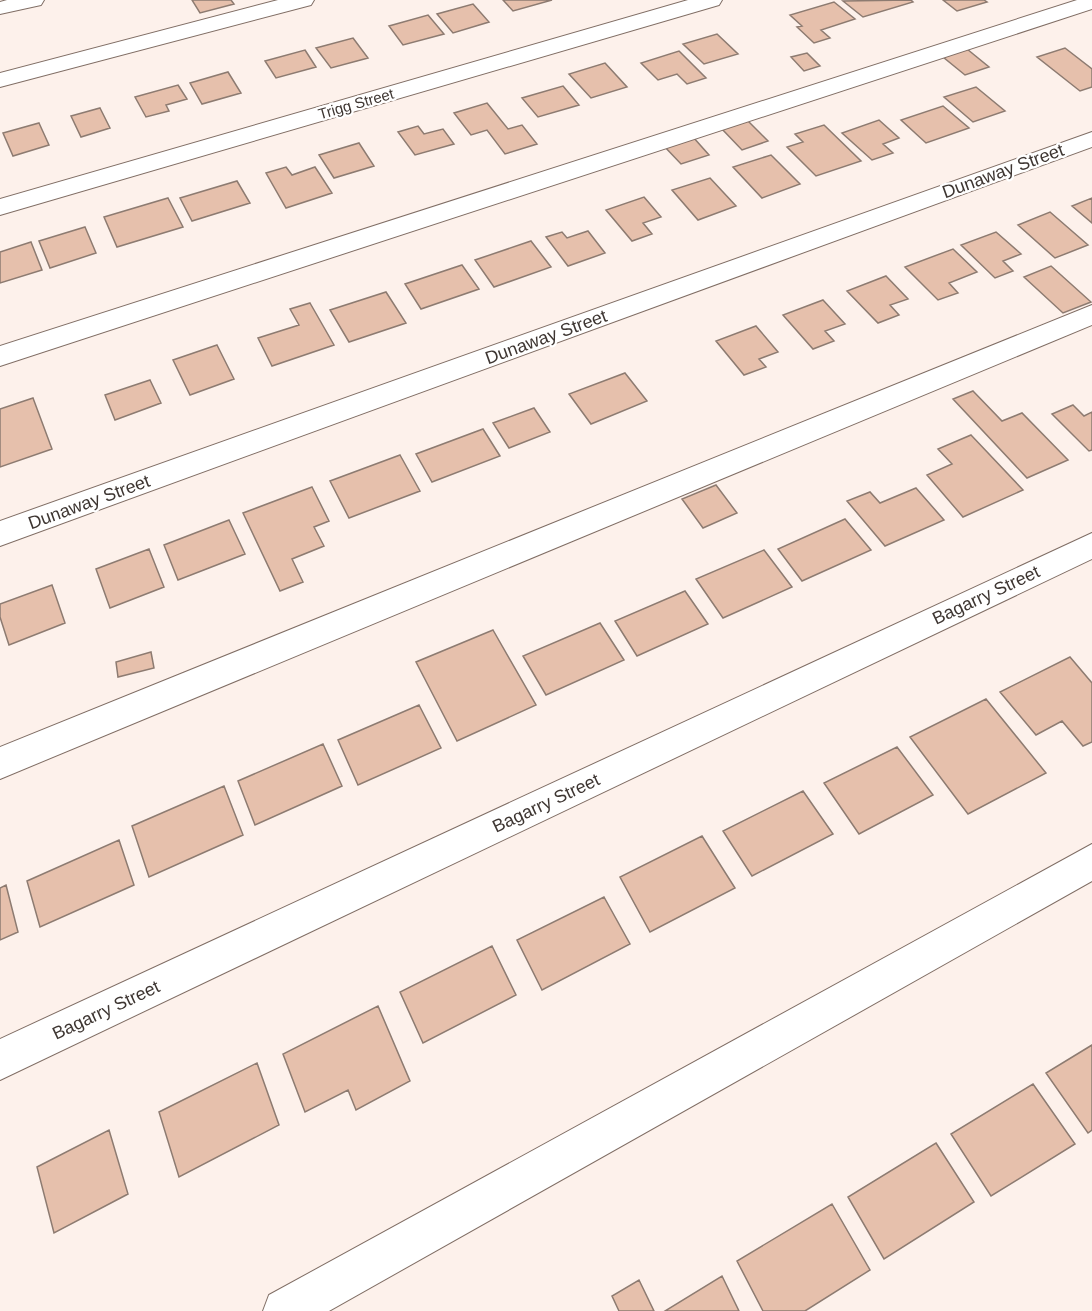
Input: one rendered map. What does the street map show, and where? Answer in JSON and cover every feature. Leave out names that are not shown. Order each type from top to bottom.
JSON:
[{"type":"street","points":[[0,8],[33,0]]},
{"type":"street","points":[[0,80],[300,0]]},
{"type":"street","name":"Trigg Street","points":[[0,207],[711,0]]},
{"type":"street","points":[[0,356],[1092,2]]},
{"type":"street","name":"Dunaway Street","points":[[0,534],[1092,139]]},
{"type":"street","points":[[0,763],[1092,314]]},
{"type":"street","name":"Bagarry Street","points":[[0,1060],[1092,545]]},
{"type":"street","points":[[285,1311],[1092,861]]},
{"type":"building","points":[[192,0],[231,0],[234,4],[200,13]]},
{"type":"building","points":[[503,0],[552,0],[513,11]]},
{"type":"building","points":[[911,0],[913,2],[863,17],[843,1]]},
{"type":"building","points":[[943,0],[984,0],[987,2],[957,11]]},
{"type":"building","points":[[834,2],[855,19],[821,30],[830,38],[814,43],[797,27],[802,26],[790,15]]},
{"type":"building","points":[[473,4],[489,22],[453,33],[437,14]]},
{"type":"building","points":[[428,15],[444,34],[403,45],[389,26]]},
{"type":"building","points":[[717,34],[738,54],[704,64],[683,44]]},
{"type":"building","points":[[353,38],[368,58],[331,68],[316,48]]},
{"type":"building","points":[[1065,48],[1092,69],[1092,87],[1080,91],[1037,57]]},
{"type":"building","points":[[967,49],[989,67],[965,75],[943,57]]},
{"type":"building","points":[[305,50],[316,67],[276,78],[265,61]]},
{"type":"building","points":[[679,51],[706,78],[687,84],[677,74],[658,80],[641,63]]},
{"type":"building","points":[[807,53],[820,66],[804,71],[791,57]]},
{"type":"building","points":[[605,63],[627,87],[591,98],[569,74]]},
{"type":"building","points":[[228,72],[241,93],[202,104],[190,83]]},
{"type":"building","points":[[178,85],[187,99],[166,105],[169,111],[146,117],[135,97]]},
{"type":"building","points":[[563,86],[579,105],[538,117],[522,98]]},
{"type":"building","points":[[976,87],[1005,111],[973,122],[944,97]]},
{"type":"building","points":[[487,103],[508,129],[522,125],[537,144],[505,154],[487,130],[471,135],[454,113]]},
{"type":"building","points":[[943,106],[969,128],[926,143],[901,120]]},
{"type":"building","points":[[100,108],[110,128],[81,137],[71,116]]},
{"type":"building","points":[[879,120],[899,138],[883,144],[893,153],[872,160],[842,133]]},
{"type":"building","points":[[748,121],[768,141],[742,150],[722,129]]},
{"type":"building","points":[[39,123],[49,145],[13,156],[3,133]]},
{"type":"building","points":[[824,125],[861,161],[816,176],[787,147],[803,142],[795,134]]},
{"type":"building","points":[[418,126],[424,134],[443,129],[454,144],[415,155],[398,132]]},
{"type":"building","points":[[693,137],[709,155],[681,164],[664,146]]},
{"type":"building","points":[[359,143],[374,166],[334,178],[319,155]]},
{"type":"building","points":[[771,155],[800,184],[762,198],[733,167]]},
{"type":"building","points":[[286,167],[292,175],[315,167],[332,193],[286,208],[266,173]]},
{"type":"building","points":[[710,178],[736,206],[698,220],[672,190]]},
{"type":"building","points":[[237,181],[250,203],[192,221],[180,198]]},
{"type":"building","points":[[644,197],[661,217],[643,223],[652,234],[632,241],[606,210]]},
{"type":"building","points":[[168,198],[183,227],[117,247],[104,217]]},
{"type":"building","points":[[1092,198],[1092,223],[1072,206]]},
{"type":"building","points":[[1050,212],[1088,245],[1055,258],[1018,225]]},
{"type":"building","points":[[85,227],[96,253],[50,268],[39,241]]},
{"type":"building","points":[[588,231],[605,253],[568,266],[546,237],[562,232],[567,238]]},
{"type":"building","points":[[996,232],[1021,254],[1003,261],[1013,271],[995,278],[961,245]]},
{"type":"building","points":[[531,241],[551,267],[494,287],[475,260]]},
{"type":"building","points":[[31,242],[42,270],[0,283],[0,252]]},
{"type":"building","points":[[953,249],[977,272],[949,283],[958,293],[938,300],[905,267]]},
{"type":"building","points":[[462,265],[479,289],[421,309],[405,284]]},
{"type":"building","points":[[1051,266],[1091,302],[1063,313],[1024,277]]},
{"type":"building","points":[[886,276],[908,299],[890,305],[899,315],[878,323],[847,291]]},
{"type":"building","points":[[386,292],[406,323],[349,342],[330,310]]},
{"type":"building","points":[[823,300],[845,324],[825,331],[834,341],[813,349],[783,315]]},
{"type":"building","points":[[310,303],[334,345],[272,366],[258,338],[299,325],[290,309]]},
{"type":"building","points":[[756,326],[778,352],[759,359],[766,367],[744,375],[716,341]]},
{"type":"building","points":[[217,345],[234,379],[190,395],[173,360]]},
{"type":"building","points":[[625,373],[647,401],[591,424],[569,394]]},
{"type":"building","points":[[150,380],[161,403],[115,420],[105,395]]},
{"type":"building","points":[[973,391],[1002,421],[1022,413],[1068,460],[1027,478],[953,399]]},
{"type":"building","points":[[33,398],[52,449],[0,467],[0,409]]},
{"type":"building","points":[[1073,405],[1084,416],[1092,412],[1092,450],[1089,451],[1052,414]]},
{"type":"building","points":[[534,408],[550,432],[509,448],[493,423]]},
{"type":"building","points":[[483,429],[500,456],[432,482],[416,454]]},
{"type":"building","points":[[971,435],[1023,490],[963,517],[927,475],[952,464],[938,449]]},
{"type":"building","points":[[400,455],[420,491],[349,518],[330,481]]},
{"type":"building","points":[[716,485],[737,513],[703,528],[682,499]]},
{"type":"building","points":[[312,487],[329,521],[314,527],[324,546],[292,559],[303,582],[280,591],[243,513]]},
{"type":"building","points":[[916,488],[944,520],[885,546],[847,501],[870,492],[880,503]]},
{"type":"building","points":[[845,519],[871,550],[802,581],[778,549]]},
{"type":"building","points":[[229,520],[245,554],[178,580],[164,545]]},
{"type":"building","points":[[149,549],[164,587],[110,608],[96,569]]},
{"type":"building","points":[[764,550],[792,587],[723,618],[696,579]]},
{"type":"building","points":[[52,585],[65,623],[9,645],[0,617],[0,604]]},
{"type":"building","points":[[685,591],[708,624],[637,656],[615,621]]},
{"type":"building","points":[[600,623],[624,660],[546,695],[523,656]]},
{"type":"building","points":[[493,630],[536,705],[457,741],[416,662]]},
{"type":"building","points":[[151,652],[154,668],[118,677],[116,662]]},
{"type":"building","points":[[1070,657],[1092,683],[1092,742],[1083,746],[1062,721],[1036,735],[1000,692]]},
{"type":"building","points":[[986,699],[1046,773],[968,814],[910,737]]},
{"type":"building","points":[[419,705],[441,748],[358,785],[338,740]]},
{"type":"building","points":[[323,744],[342,786],[255,825],[238,781]]},
{"type":"building","points":[[897,747],[933,795],[859,834],[824,783]]},
{"type":"building","points":[[224,786],[243,835],[149,877],[132,826]]},
{"type":"building","points":[[803,791],[833,834],[752,876],[723,831]]},
{"type":"building","points":[[702,836],[735,888],[650,932],[620,877]]},
{"type":"building","points":[[119,840],[134,885],[40,927],[27,881]]},
{"type":"building","points":[[6,885],[18,932],[0,940],[0,888]]},
{"type":"building","points":[[604,897],[630,944],[542,990],[517,940]]},
{"type":"building","points":[[492,946],[516,995],[423,1043],[400,992]]},
{"type":"building","points":[[378,1006],[410,1081],[356,1110],[348,1090],[305,1112],[283,1054]]},
{"type":"building","points":[[1092,1045],[1092,1130],[1088,1133],[1046,1073]]},
{"type":"building","points":[[257,1063],[279,1125],[179,1177],[159,1112]]},
{"type":"building","points":[[1033,1084],[1075,1144],[991,1196],[951,1134]]},
{"type":"building","points":[[109,1130],[128,1194],[54,1233],[37,1167]]},
{"type":"building","points":[[936,1143],[974,1202],[884,1259],[848,1197]]},
{"type":"building","points":[[832,1204],[870,1270],[805,1311],[763,1311],[737,1261]]},
{"type":"building","points":[[722,1276],[739,1311],[665,1311]]},
{"type":"building","points":[[639,1280],[654,1311],[619,1311],[612,1296]]}]
